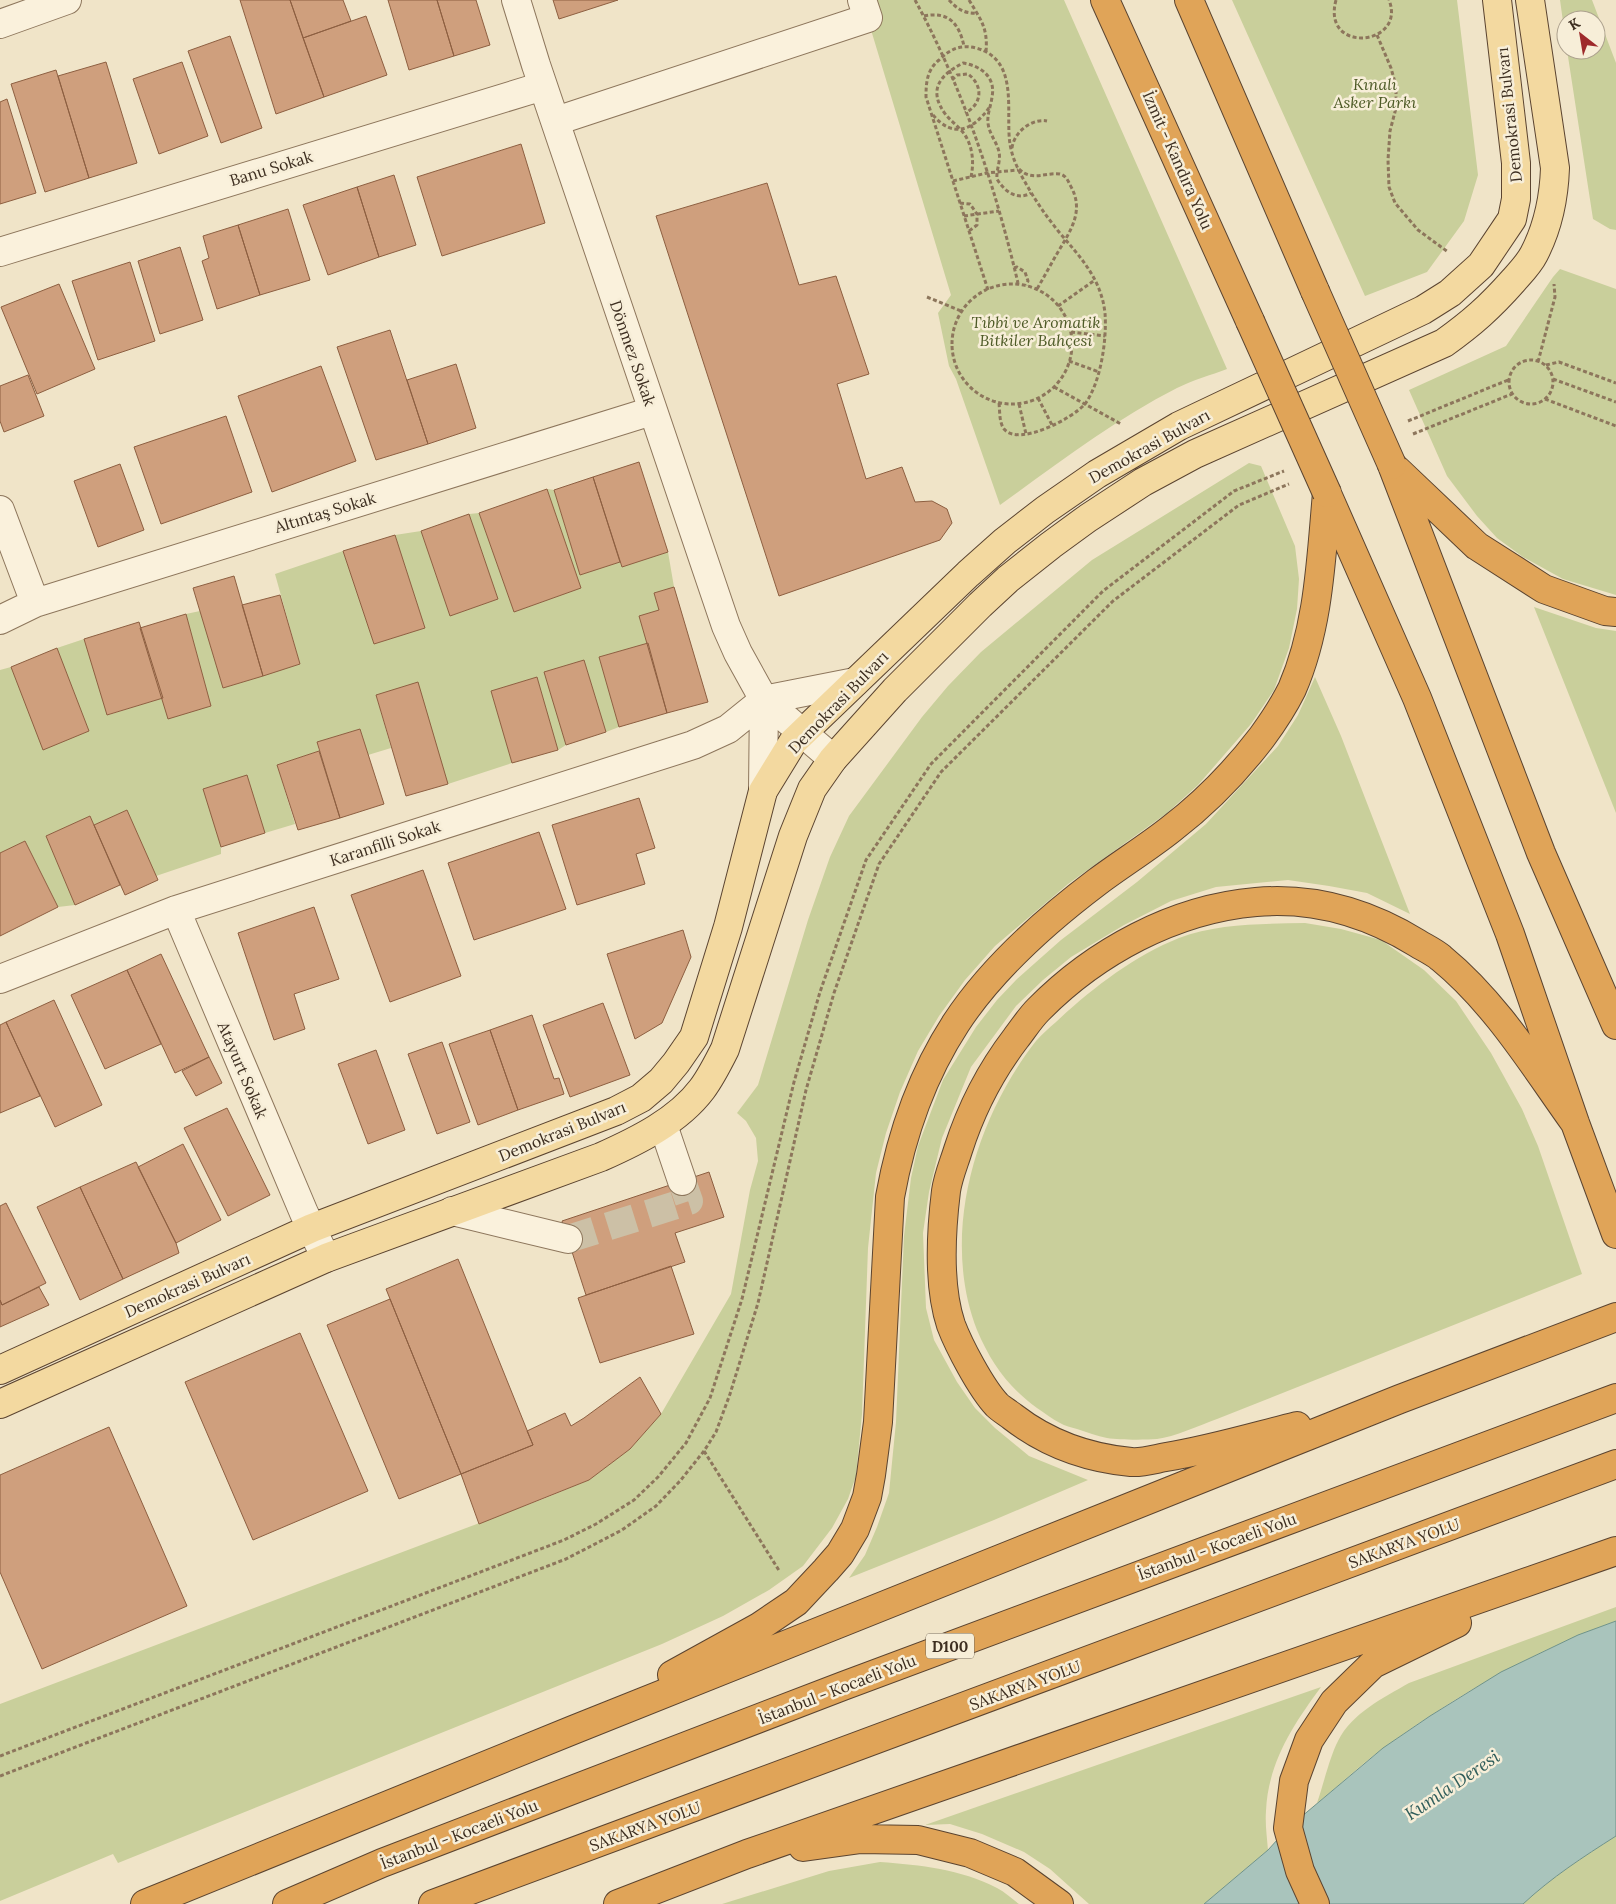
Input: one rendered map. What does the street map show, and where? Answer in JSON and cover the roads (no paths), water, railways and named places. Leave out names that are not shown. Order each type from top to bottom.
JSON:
[{"type":"highway","name":"İzmit - Kandıra Yolu","points":[[1105,0],[1417,698],[1510,934],[1575,1123]]},
{"type":"highway","points":[[1189,0],[1392,465],[1541,853],[1616,1025]]},
{"type":"highway","points":[[1392,465],[1477,546],[1544,589],[1605,611],[1616,612]]},
{"type":"highway","points":[[572,1730],[759,1627],[796,1602],[826,1570],[855,1529],[867,1496],[878,1422],[890,1197],[896,1164],[919,1095],[956,1024],[984,986],[1057,913],[1172,828],[1209,796],[1247,757],[1271,724],[1291,690],[1305,653],[1318,595],[1327,493]]},
{"type":"highway","points":[[1400,1400],[1182,1455],[1135,1462],[1089,1455],[1052,1443],[996,1404],[964,1354],[951,1323],[944,1294],[942,1266],[947,1188],[968,1118],[987,1080],[1036,1012],[1073,978],[1108,954],[1145,933],[1189,915],[1234,904],[1280,900],[1316,904],[1348,911],[1394,929],[1439,957],[1476,990],[1575,1123],[1616,1234]]},
{"type":"highway","points":[[145,1904],[572,1730],[1400,1400],[1616,1317]]},
{"type":"highway","name":"İstanbul - Kocaeli Yolu","points":[[287,1904],[382,1863],[834,1690],[1616,1398]]},
{"type":"highway","name":"SAKARYA YOLU","points":[[433,1904],[1616,1464]]},
{"type":"highway","points":[[618,1904],[747,1854],[1616,1551]]},
{"type":"highway","points":[[1315,1904],[1300,1871],[1288,1828],[1294,1781],[1309,1740],[1334,1702],[1373,1664],[1568,1569]]},
{"type":"highway","points":[[747,1854],[861,1839],[918,1840],[970,1853],[1015,1872],[1059,1904]]},
{"type":"main road","name":"Demokrasi Bulvarı","points":[[0,1370],[312,1228],[616,1111],[641,1098],[661,1082],[694,1037],[728,927],[763,791],[793,742],[1005,541],[1045,510],[1097,474],[1179,426],[1423,310],[1450,293],[1481,265],[1512,219],[1516,199],[1516,164],[1497,0]]},
{"type":"main road","name":"Demokrasi Bulvarı","points":[[0,1404],[326,1258],[601,1157],[635,1142],[663,1125],[701,1090],[725,1049],[803,808],[812,789],[832,759],[896,690],[980,605],[1008,579],[1051,545],[1143,482],[1195,454],[1444,343],[1475,320],[1519,274],[1533,255],[1546,222],[1554,193],[1555,168],[1530,0]]},
{"type":"street","points":[[0,24],[67,0]]},
{"type":"street","name":"Dönmez Sokak","points":[[516,0],[652,411],[726,626],[738,653],[764,700]]},
{"type":"street","points":[[556,121],[868,18],[862,0]]},
{"type":"street","name":"Banu Sokak","points":[[0,252],[543,86]]},
{"type":"street","name":"Altıntaş Sokak","points":[[0,620],[35,603],[652,411]]},
{"type":"street","points":[[0,510],[35,603]]},
{"type":"street","points":[[764,700],[855,682]]},
{"type":"street","points":[[764,700],[832,759]]},
{"type":"street","points":[[763,791],[764,700]]},
{"type":"street","name":"Karanfilli Sokak","points":[[0,979],[176,910],[693,745],[728,729],[764,700]]},
{"type":"street","name":"Atayurt Sokak","points":[[176,910],[326,1258]]},
{"type":"street","points":[[663,1125],[682,1181]]},
{"type":"street","points":[[452,1211],[568,1239]]},
{"type":"water","name":"Kumla Deresi","points":[[1616,1621],[1616,1836],[1556,1876],[1523,1904],[1204,1904],[1268,1850],[1288,1828],[1383,1748],[1501,1672],[1578,1635]]},
{"type":"tunnel","points":[[568,1239],[689,1201],[682,1181]]},
{"type":"park label","name":"Kınalı Asker Parkı","points":[[1375,93]]},
{"type":"park label","name":"Tıbbi ve Aromatik Bitkiler Bahçesi","points":[[1036,331]]}]
